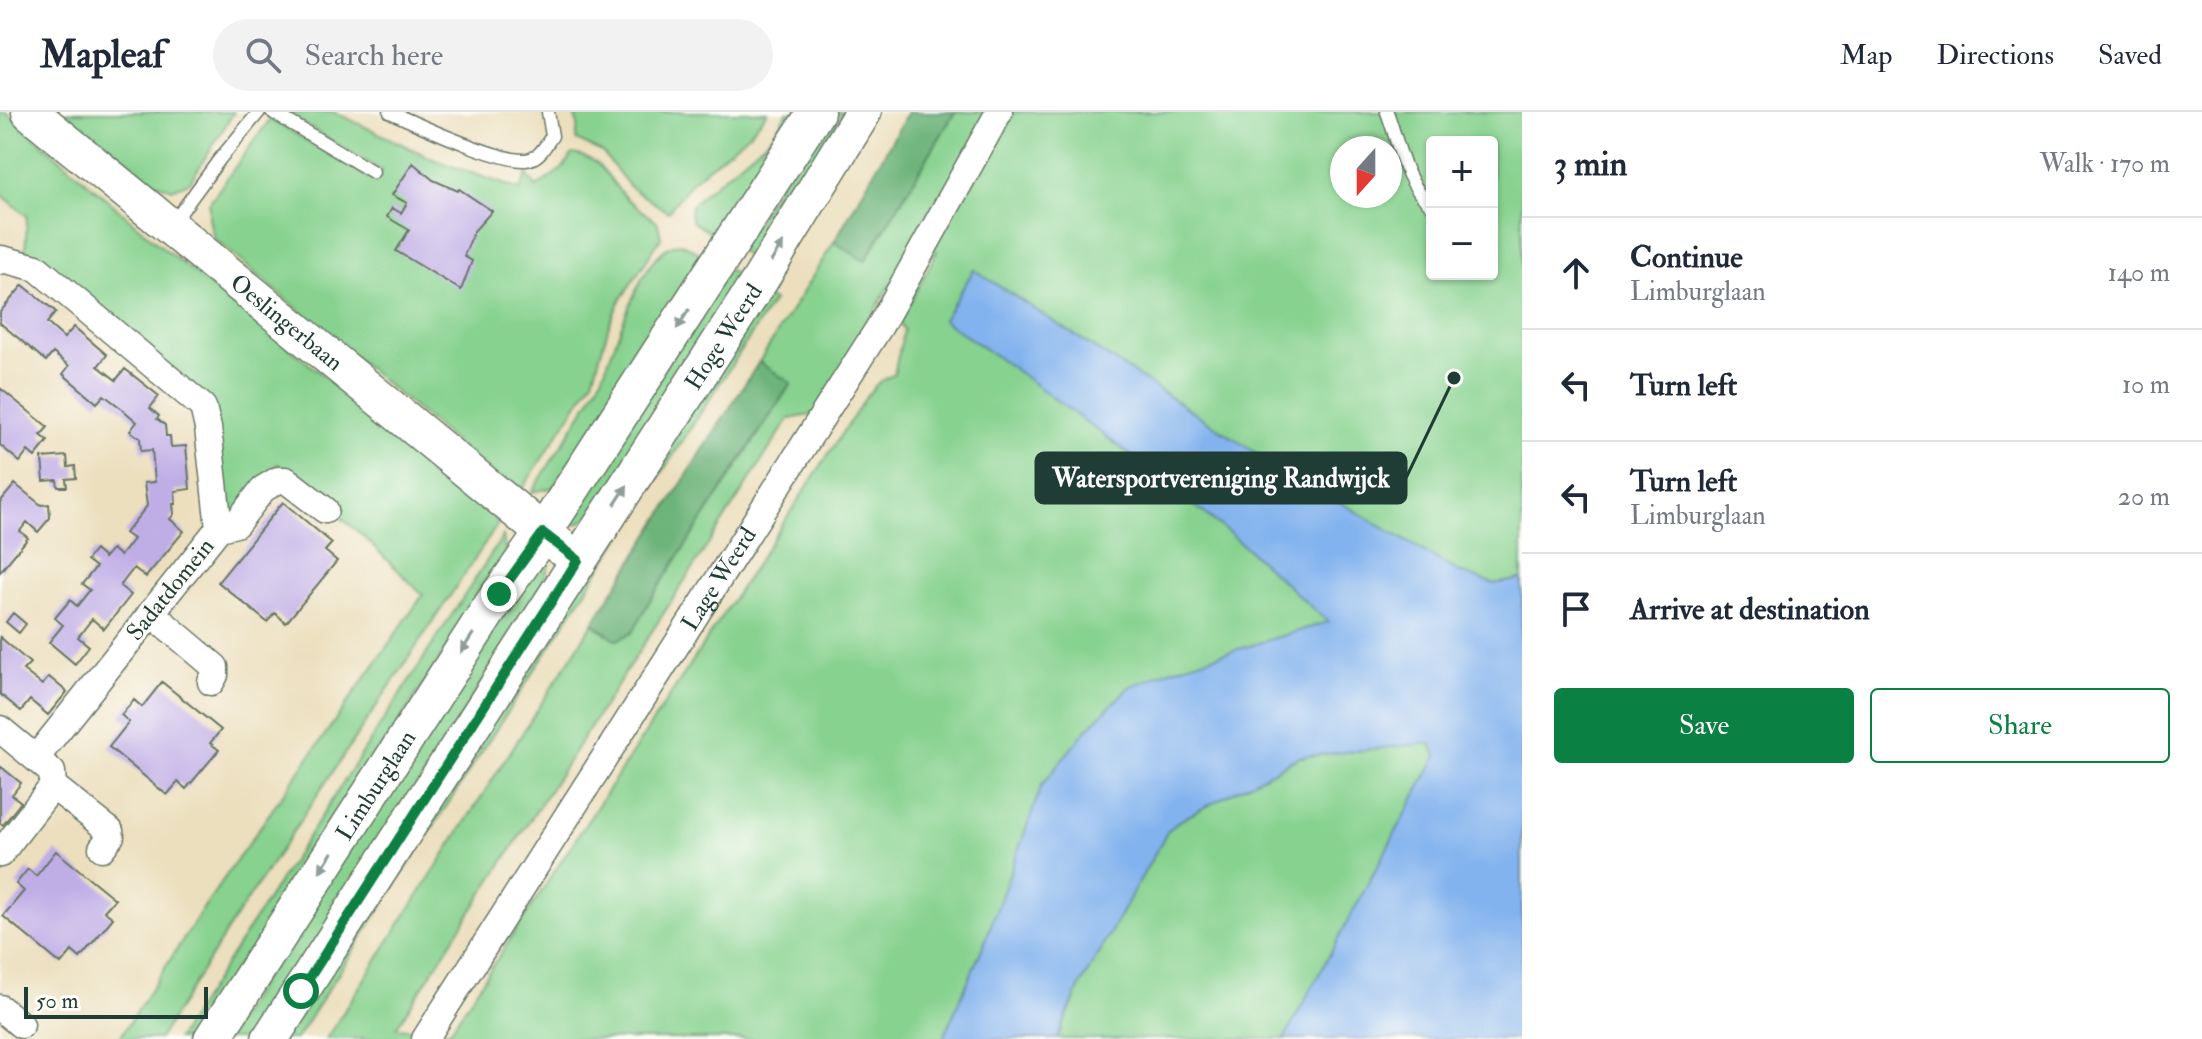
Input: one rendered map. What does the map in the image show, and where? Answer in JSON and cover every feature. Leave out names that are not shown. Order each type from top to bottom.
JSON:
[{"type":"main road","name":"Oeslingerbaan","points":[[30,112],[578,560]]},
{"type":"main road","name":"Hoge Weerd","points":[[543,533],[816,112]]},
{"type":"main road","name":"Hoge Weerd","points":[[578,560],[760,280],[863,112]]},
{"type":"main road","name":"Limburglaan","points":[[212,1039],[492,605],[543,533]]},
{"type":"main road","name":"Limburglaan","points":[[270,1039],[578,560]]},
{"type":"street","name":"Lage Weerd","points":[[425,1039],[880,326],[999,112]]},
{"type":"street","name":"Sadatdomein","points":[[0,261],[37,268],[203,407],[219,528],[36,758]]},
{"type":"street","points":[[219,528],[236,524],[263,489],[278,480],[286,480],[325,510]]},
{"type":"street","points":[[151,613],[215,667],[211,682]]},
{"type":"street","points":[[0,729],[52,772],[53,786],[0,854]]},
{"type":"street","points":[[53,786],[110,831],[111,836],[102,848]]},
{"type":"street","points":[[0,1008],[21,1025]]},
{"type":"lane","points":[[169,228],[259,112]]},
{"type":"lane","points":[[272,112],[373,172]]},
{"type":"lane","points":[[390,112],[463,142],[527,161],[539,156],[552,136],[548,112]]},
{"type":"lane","points":[[1387,112],[1407,174],[1426,200]]},
{"type":"green space","points":[[0,112],[6,112],[162,247],[486,505],[498,524],[230,926],[159,1039],[119,1039],[204,907],[423,595],[364,537],[278,464],[235,511],[228,508],[212,404],[25,256],[27,216],[0,193]]},
{"type":"green space","points":[[54,112],[234,112],[190,182],[172,189],[152,181],[102,140]]},
{"type":"green space","points":[[284,112],[334,112],[435,160],[520,190],[527,174],[536,187],[562,169],[572,154],[583,156],[598,164],[626,198],[658,223],[661,238],[619,302],[593,380],[521,491],[489,471],[214,238],[209,203],[270,119],[376,182],[382,171]]},
{"type":"green space","points":[[573,112],[768,112],[749,134],[691,182],[668,212],[631,188],[602,152],[576,140],[578,125]]},
{"type":"green space","points":[[787,112],[808,112],[724,241],[693,222],[690,214],[692,205],[773,135]]},
{"type":"green space","points":[[825,112],[843,112],[762,265],[738,250]]},
{"type":"green space","points":[[908,112],[955,112],[865,261],[834,242]]},
{"type":"green space","points":[[955,112],[1522,112],[1522,579],[1494,584],[1459,572],[1261,456],[974,270],[943,320],[1136,459],[1233,536],[1329,622],[1170,670],[984,944],[943,1039],[326,1039],[593,623],[606,634],[632,633],[791,384],[759,362],[834,242],[866,260]],"holes":[[[938,250],[899,323],[904,330],[894,374],[878,383],[868,394],[449,1032],[396,1028],[789,419],[816,414],[889,286]]]},
{"type":"green space","points":[[681,243],[712,260],[552,488],[532,492],[597,387],[640,282],[666,249]]},
{"type":"green space","points":[[726,268],[750,283],[591,517],[577,524],[565,523]]},
{"type":"green space","points":[[760,293],[773,301],[296,1039],[278,1039]]},
{"type":"green space","points":[[759,362],[791,383],[632,633],[617,640],[593,623]]},
{"type":"green space","points":[[503,536],[505,548],[502,561],[196,1039],[177,1039]]},
{"type":"green space","points":[[538,555],[547,558],[549,564],[544,581],[262,1039],[225,1039]]},
{"type":"green space","points":[[1430,743],[1438,755],[1284,1039],[1057,1039],[1080,986],[1167,831],[1176,822],[1299,757]]},
{"type":"water","points":[[974,270],[1261,456],[1459,572],[1494,584],[1522,579],[1522,1039],[1284,1039],[1437,756],[1430,743],[1299,757],[1177,822],[1167,832],[1080,986],[1057,1039],[943,1039],[984,944],[1042,785],[1086,730],[1129,687],[1170,670],[1328,622],[1233,536],[1136,459],[943,320]]},
{"type":"building","points":[[413,163],[433,180],[459,189],[492,211],[474,231],[464,256],[472,261],[461,290],[396,251],[409,230],[387,217],[392,208],[401,213],[407,203],[392,195]]},
{"type":"building","points":[[23,285],[56,312],[47,323],[64,338],[74,327],[107,355],[98,366],[116,380],[125,369],[159,396],[150,408],[165,425],[171,447],[186,446],[190,489],[175,491],[176,504],[173,504],[174,514],[170,519],[184,531],[146,577],[134,568],[120,586],[131,595],[104,629],[92,619],[78,637],[89,646],[75,664],[49,642],[63,625],[55,618],[70,600],[77,606],[90,590],[82,584],[96,567],[87,560],[95,550],[104,558],[112,549],[120,556],[133,539],[125,533],[147,506],[144,483],[155,482],[152,450],[141,451],[140,438],[130,431],[137,422],[121,408],[104,395],[97,403],[63,374],[69,366],[53,353],[46,361],[0,323],[0,312]]},
{"type":"building","points":[[0,388],[48,427],[41,435],[48,441],[35,457],[28,451],[20,462],[0,445]]},
{"type":"building","points":[[67,456],[68,467],[75,466],[76,478],[66,479],[67,487],[58,487],[57,480],[44,481],[42,458]]},
{"type":"building","points":[[15,484],[41,505],[49,504],[50,518],[38,532],[27,522],[20,531],[28,538],[0,572],[0,502]]},
{"type":"building","points":[[283,502],[332,543],[325,551],[337,561],[286,623],[275,613],[267,622],[218,582]]},
{"type":"building","points":[[13,613],[26,624],[19,633],[6,622]]},
{"type":"building","points":[[0,637],[30,663],[23,670],[42,685],[49,677],[67,692],[48,715],[30,700],[21,711],[0,694]]},
{"type":"building","points":[[162,682],[221,730],[210,743],[219,750],[186,789],[178,782],[167,795],[109,747],[129,722],[121,715],[134,700],[142,707]]},
{"type":"building","points":[[0,766],[21,783],[12,795],[21,802],[3,825],[0,823]]},
{"type":"building","points":[[56,851],[115,899],[104,911],[113,918],[80,958],[72,951],[61,964],[3,916],[24,891],[16,884],[28,869],[36,876]]},
{"type":"place","name":"Watersportvereniging Randwijck","points":[[1454,378]]},
{"type":"route","points":[[301,991],[578,560],[543,533],[499,594]]}]
